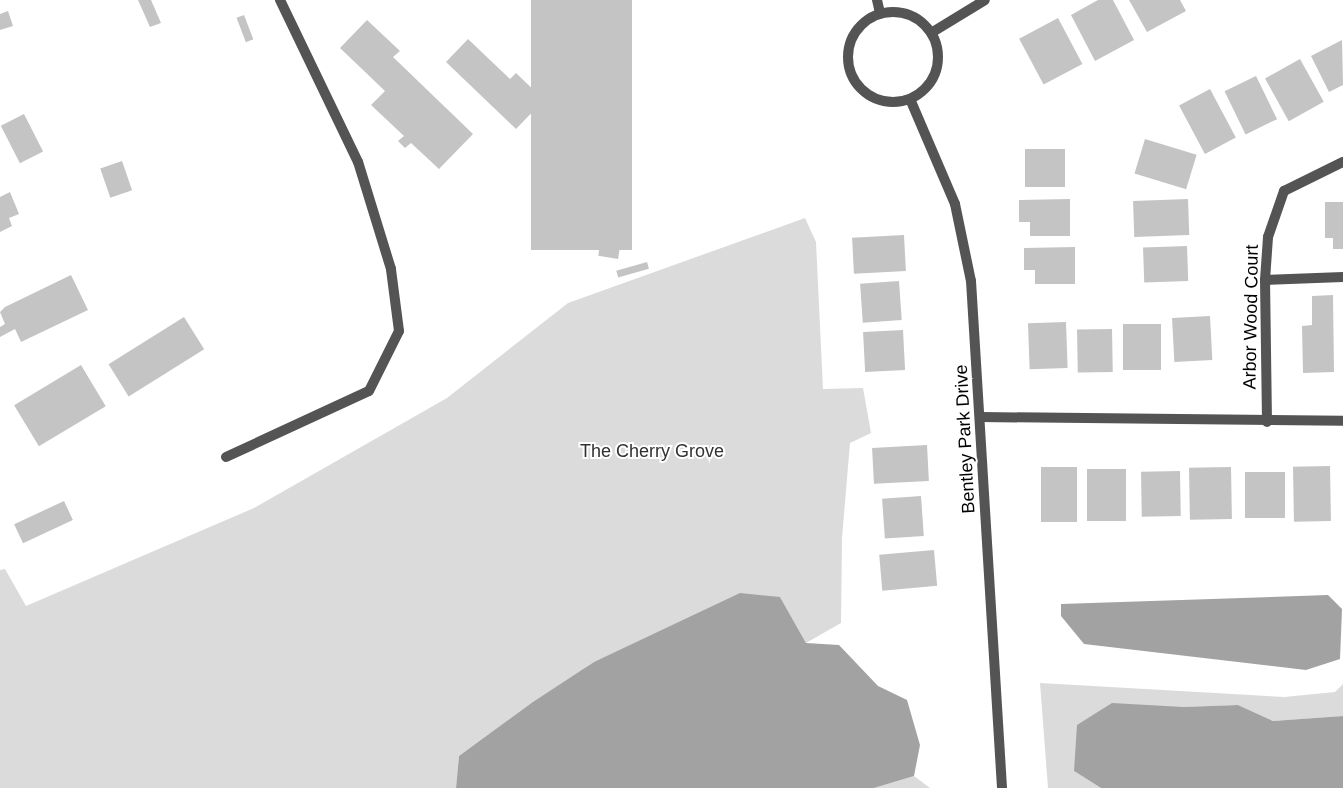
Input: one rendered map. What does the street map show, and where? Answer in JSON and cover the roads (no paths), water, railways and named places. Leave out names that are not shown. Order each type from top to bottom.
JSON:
[{"type":"street","points":[[226,457],[369,391],[398,331],[391,269],[358,162],[280,0]]},
{"type":"street","points":[[876,0],[880,13]]},
{"type":"street","points":[[931,33],[985,0]]},
{"type":"street","points":[[899,12],[918,19],[931,33],[937,47],[938,63],[933,79],[923,91],[910,99],[894,103],[878,100],[858,86],[847,64],[848,48],[854,33],[865,20],[880,13],[899,12]]},
{"type":"street","name":"Bentley Park Drive","points":[[910,99],[955,204],[970,281],[981,417],[1002,788]]},
{"type":"street","name":"Arbor Wood Court","points":[[1267,422],[1265,280],[1268,237],[1284,192],[1343,162]]},
{"type":"street","points":[[1265,280],[1343,277]]},
{"type":"street","points":[[981,417],[1267,422],[1343,421]]},
{"type":"park label","name":"The Cherry Grove","points":[[652,451]]}]
